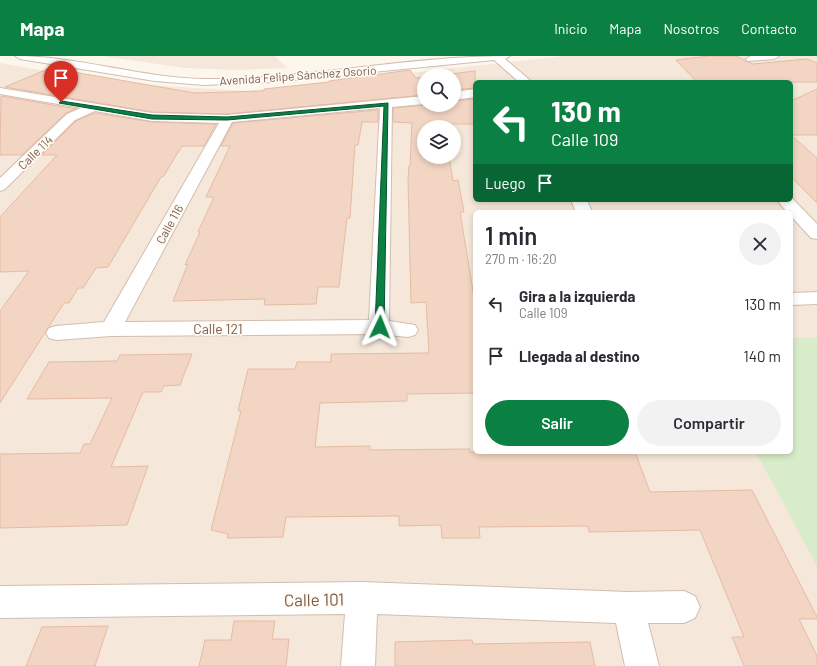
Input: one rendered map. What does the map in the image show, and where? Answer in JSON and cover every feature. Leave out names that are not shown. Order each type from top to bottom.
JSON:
[{"type":"street","name":"Avenida Felipe Sánchez Osorio","points":[[20,56],[155,78],[204,82],[272,80],[501,56]]},
{"type":"street","points":[[501,56],[524,80]]},
{"type":"street","points":[[751,59],[774,56]]},
{"type":"street","points":[[0,91],[92,108],[152,117],[227,119],[417,101]]},
{"type":"street","points":[[461,95],[473,93]]},
{"type":"street","points":[[380,327],[386,104]]},
{"type":"street","name":"Calle 114","points":[[0,186],[71,117],[92,108]]},
{"type":"street","name":"Calle 116","points":[[111,329],[227,119]]},
{"type":"street","points":[[787,202],[817,234]]},
{"type":"street","points":[[793,299],[817,298]]},
{"type":"street","name":"Calle 121","points":[[56,333],[111,329],[380,327],[408,330]]},
{"type":"street","points":[[358,666],[362,598]]},
{"type":"street","name":"Calle 101","points":[[0,602],[362,598],[628,608],[684,607]]},
{"type":"street","points":[[628,608],[642,666]]},
{"type":"shaded area","points":[[102,56],[275,56],[287,68],[237,70],[185,68]]},
{"type":"shaded area","points":[[564,56],[817,56],[817,666],[0,666],[0,63],[116,83],[245,91],[417,72],[417,112],[461,112],[461,68],[455,68]]},
{"type":"green space","points":[[793,338],[817,338],[817,566],[757,454],[793,454]]},
{"type":"building","points":[[709,56],[736,56],[753,64],[807,59],[817,63],[817,82],[793,82],[793,80],[695,80],[676,60]]},
{"type":"building","points":[[50,68],[195,93],[264,91],[264,89],[329,82],[410,70],[417,78],[417,96],[227,114],[152,112],[5,87]]},
{"type":"building","points":[[475,71],[473,88],[461,89],[461,73]]},
{"type":"building","points":[[817,89],[817,135],[793,135],[793,100]]},
{"type":"building","points":[[1,96],[76,109],[66,113],[22,155],[0,155]]},
{"type":"building","points":[[473,99],[473,124],[461,124],[461,120],[417,120],[417,164],[450,164],[453,181],[458,180],[464,212],[460,212],[473,291],[473,393],[407,394],[407,401],[320,403],[315,447],[370,446],[370,450],[470,449],[470,452],[473,452],[473,454],[636,454],[650,492],[752,490],[817,617],[817,619],[799,619],[817,656],[817,666],[744,666],[732,637],[744,637],[700,530],[589,532],[588,526],[479,527],[480,538],[442,538],[441,525],[399,526],[399,516],[286,517],[283,537],[227,538],[228,534],[211,530],[241,411],[238,411],[248,369],[295,369],[297,362],[331,362],[331,354],[429,353],[426,302],[411,303],[408,180],[412,123],[393,122],[393,108],[417,106],[417,112],[461,112],[461,100]]},
{"type":"building","points":[[378,110],[378,122],[362,122],[358,145],[355,145],[350,218],[347,218],[339,287],[318,287],[316,304],[264,305],[265,299],[173,301],[188,264],[185,265],[200,232],[198,232],[214,197],[206,197],[230,146],[221,146],[233,123]]},
{"type":"building","points":[[95,113],[152,122],[216,124],[204,146],[182,146],[163,177],[161,177],[108,267],[96,268],[83,288],[78,288],[69,303],[64,303],[0,403],[0,311],[29,271],[0,272],[0,217],[57,155],[42,155],[76,121]]},
{"type":"building","points":[[793,137],[817,158],[817,203],[793,179]]},
{"type":"building","points":[[192,354],[180,385],[164,386],[161,392],[143,392],[111,467],[148,466],[127,525],[0,528],[0,454],[80,453],[84,444],[90,444],[112,398],[27,399],[49,362],[117,361],[120,355]]},
{"type":"building","points":[[234,621],[275,621],[272,639],[289,639],[286,666],[199,666],[205,640],[231,640]]},
{"type":"building","points":[[108,626],[95,666],[26,666],[42,627]]},
{"type":"building","points":[[472,640],[473,644],[590,642],[595,666],[395,666],[395,642]]},
{"type":"route","points":[[61,102],[152,117],[227,119],[386,104],[380,327]]}]
